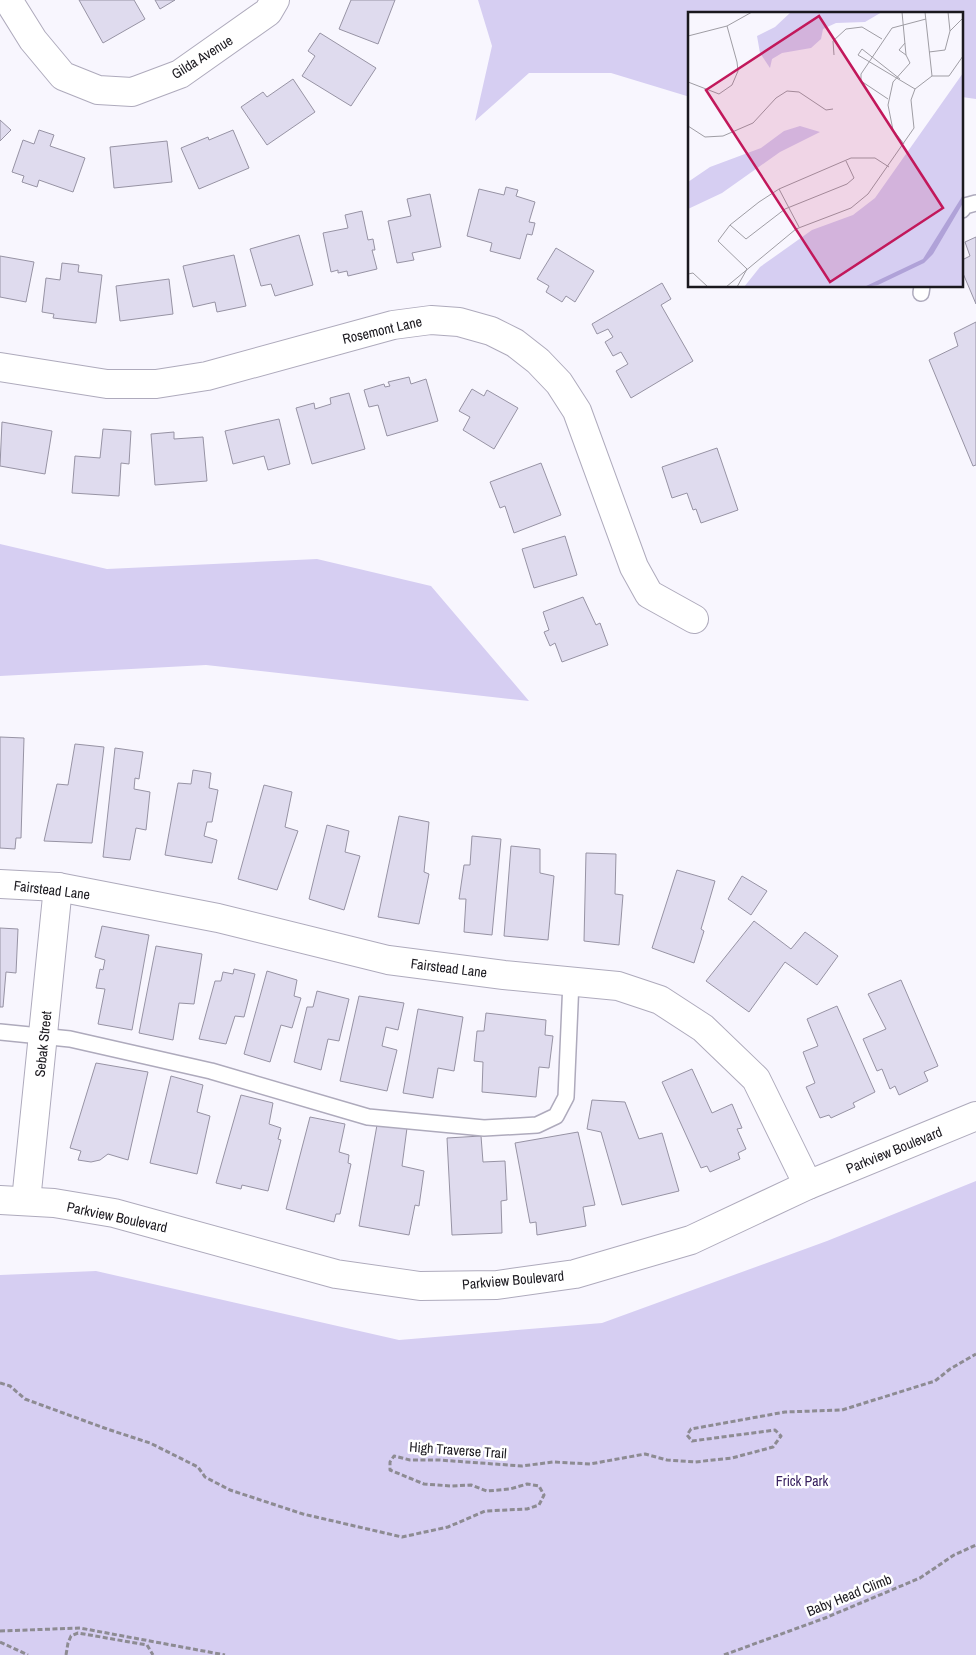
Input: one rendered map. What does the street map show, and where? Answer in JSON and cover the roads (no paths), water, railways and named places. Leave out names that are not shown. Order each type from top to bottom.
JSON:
[{"type":"street","name":"Gilda Avenue","points":[[8,0],[33,40],[63,76],[98,90],[132,92],[180,74],[268,12],[275,0]]},
{"type":"street","name":"Rosemont Lane","points":[[0,367],[107,384],[156,384],[208,376],[393,325],[431,320],[459,322],[491,331],[515,343],[538,360],[559,383],[577,411],[634,567],[649,594],[694,618]]},
{"type":"street","name":"Fairstead Lane","points":[[0,884],[58,888],[218,918],[388,960],[504,975],[618,986],[660,1000],[703,1028],[756,1079],[808,1185]]},
{"type":"street","name":"Sebak Street","points":[[13,1200],[43,1036],[58,888]]},
{"type":"street","name":"Parkview Boulevard","points":[[13,1200],[54,1203],[114,1213],[336,1274],[420,1286],[497,1285],[575,1274],[692,1240],[808,1185],[976,1116]]},
{"type":"lane","points":[[964,207],[976,203]]},
{"type":"lane","points":[[0,1032],[70,1039],[211,1071],[368,1117],[484,1128],[537,1125],[556,1116],[566,1097],[570,982]]},
{"type":"park label","name":"Frick Park","points":[[802,1481]]}]
